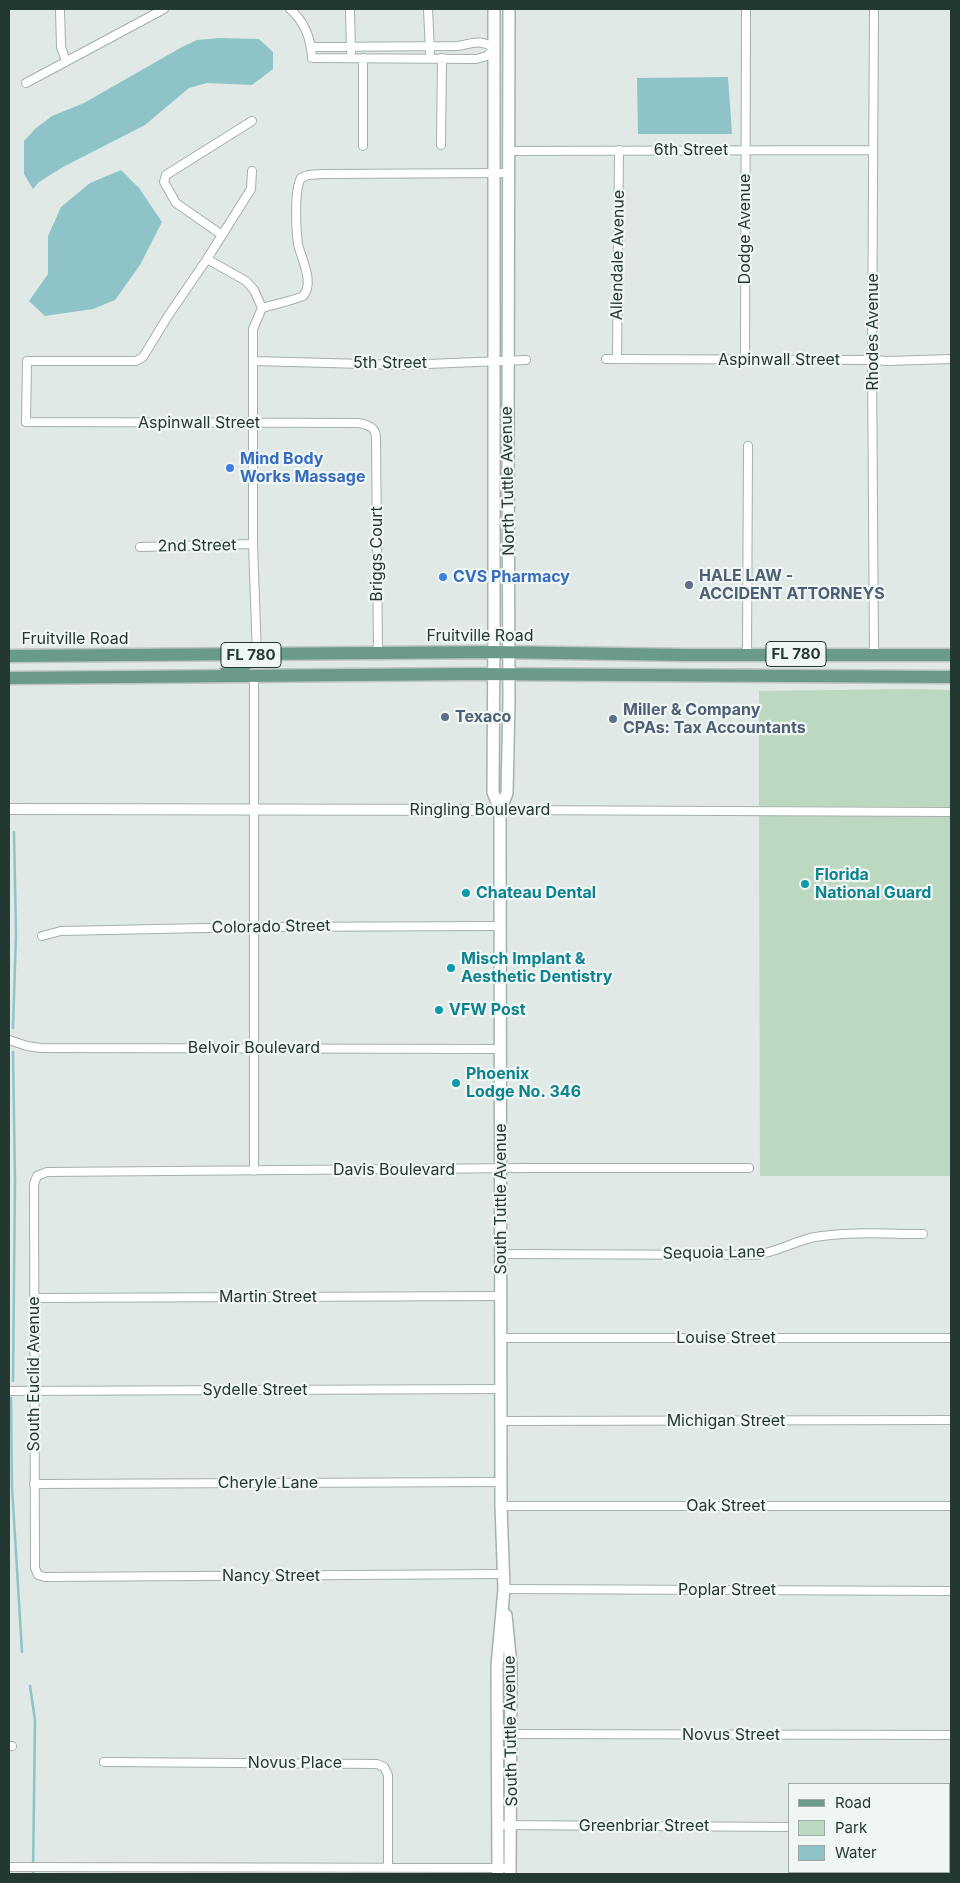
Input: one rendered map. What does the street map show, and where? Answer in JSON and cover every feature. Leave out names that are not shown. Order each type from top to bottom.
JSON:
[{"type":"main road","name":"North Tuttle Avenue","points":[[494,9],[493,792],[500,810]]},
{"type":"main road","name":"North Tuttle Avenue","points":[[500,810],[507,793],[509,675],[509,9]]},
{"type":"main road","name":"Fruitville Road","points":[[9,656],[494,652],[951,655]]},
{"type":"main road","points":[[208,677],[238,669],[251,662],[257,654]]},
{"type":"main road","name":"FL 780","points":[[9,678],[493,675],[951,677]]},
{"type":"main road","name":"South Tuttle Avenue","points":[[500,810],[501,1506],[504,1589],[511,1666],[512,1825],[505,1871]]},
{"type":"main road","name":"South Tuttle Avenue","points":[[504,1589],[497,1666],[499,1825],[505,1871]]},
{"type":"street","points":[[60,9],[61,47],[66,61]]},
{"type":"street","points":[[26,82],[164,9]]},
{"type":"street","points":[[290,9],[307,31],[312,47],[312,58],[482,58],[494,48],[479,42],[458,46],[430,47],[312,47]]},
{"type":"street","points":[[350,9],[351,58]]},
{"type":"street","points":[[428,9],[431,58]]},
{"type":"street","name":"Dodge Avenue","points":[[745,360],[746,9]]},
{"type":"street","name":"Rhodes Avenue","points":[[874,9],[872,360],[874,654]]},
{"type":"street","points":[[363,58],[363,146]]},
{"type":"street","points":[[441,145],[442,58]]},
{"type":"street","points":[[222,235],[176,203],[164,182],[164,178],[252,121]]},
{"type":"street","name":"Allendale Avenue","points":[[617,359],[619,150]]},
{"type":"street","name":"6th Street","points":[[508,151],[873,150]]},
{"type":"street","points":[[252,171],[251,189],[208,259],[246,281],[254,290],[262,308],[253,329],[254,544],[257,654]]},
{"type":"street","points":[[262,308],[280,302],[297,300],[307,290],[308,279],[297,232],[297,191],[300,178],[322,174],[508,173]]},
{"type":"street","name":"Aspinwall Street","points":[[208,259],[140,360],[26,361],[26,422],[357,424],[372,428]]},
{"type":"street","name":"Aspinwall Street","points":[[606,359],[951,360]]},
{"type":"street","name":"5th Street","points":[[253,361],[403,365],[526,360]]},
{"type":"street","name":"Briggs Court","points":[[372,428],[376,432],[378,653]]},
{"type":"street","points":[[747,654],[748,446]]},
{"type":"street","name":"2nd Street","points":[[140,547],[254,544]]},
{"type":"street","points":[[254,677],[254,1171]]},
{"type":"street","name":"Ringling Boulevard","points":[[9,809],[951,812]]},
{"type":"street","name":"Colorado Street","points":[[42,936],[61,931],[254,927],[500,926]]},
{"type":"street","name":"Belvoir Boulevard","points":[[9,1040],[26,1046],[41,1048],[501,1049]]},
{"type":"street","name":"Davis Boulevard","points":[[40,1174],[47,1172],[748,1168]]},
{"type":"street","name":"South Euclid Avenue","points":[[38,1575],[35,1568],[34,1484],[34,1184],[40,1174]]},
{"type":"street","name":"Sequoia Lane","points":[[502,1254],[755,1254],[771,1252],[800,1241],[823,1236],[923,1234]]},
{"type":"street","name":"Martin Street","points":[[34,1298],[501,1296]]},
{"type":"street","name":"Louise Street","points":[[501,1338],[951,1338]]},
{"type":"street","name":"Sydelle Street","points":[[9,1391],[501,1389]]},
{"type":"street","name":"Michigan Street","points":[[501,1421],[951,1420]]},
{"type":"street","name":"Cheryle Lane","points":[[34,1484],[501,1482]]},
{"type":"street","name":"Oak Street","points":[[501,1506],[951,1506]]},
{"type":"street","name":"Nancy Street","points":[[38,1575],[45,1577],[504,1574]]},
{"type":"street","name":"Poplar Street","points":[[504,1589],[951,1591]]},
{"type":"street","name":"Novus Street","points":[[511,1734],[951,1736]]},
{"type":"street","name":"Novus Place","points":[[104,1762],[376,1764],[384,1768],[388,1775],[388,1868]]},
{"type":"street","name":"Greenbriar Street","points":[[499,1825],[788,1826]]},
{"type":"street","points":[[9,1867],[388,1868],[505,1871]]},
{"type":"green space","points":[[951,690],[951,807],[759,806],[759,691]]},
{"type":"green space","points":[[759,815],[951,816],[951,1176],[760,1176]]},
{"type":"water","points":[[219,38],[259,39],[273,52],[273,69],[252,85],[207,83],[189,88],[145,125],[63,167],[39,182],[33,189],[24,174],[24,141],[36,128],[52,116],[84,103],[182,47],[197,40]]},
{"type":"water","points":[[728,77],[732,134],[638,134],[637,78]]},
{"type":"water","points":[[121,170],[139,188],[162,222],[140,265],[115,300],[93,309],[45,316],[29,301],[48,274],[48,236],[61,207],[90,183]]},
{"type":"waterway","points":[[13,1028],[16,934],[14,832]]},
{"type":"waterway","points":[[13,1052],[15,1180],[13,1381]]},
{"type":"waterway","points":[[11,1398],[12,1487],[22,1652]]},
{"type":"waterway","points":[[30,1686],[35,1720],[33,1874]]},
{"type":"place","name":"Mind Body Works Massage","points":[[230,468]]},
{"type":"place","name":"CVS Pharmacy","points":[[443,577]]},
{"type":"place","name":"HALE LAW - ACCIDENT ATTORNEYS","points":[[689,585]]},
{"type":"place","name":"Texaco","points":[[445,717]]},
{"type":"place","name":"Miller & Company CPAs: Tax Accountants","points":[[613,719]]},
{"type":"place","name":"Florida National Guard","points":[[805,884]]},
{"type":"place","name":"Chateau Dental","points":[[466,893]]},
{"type":"place","name":"Misch Implant & Aesthetic Dentistry","points":[[451,968]]},
{"type":"place","name":"VFW Post","points":[[439,1010]]},
{"type":"place","name":"Phoenix Lodge No. 346","points":[[456,1083]]}]
